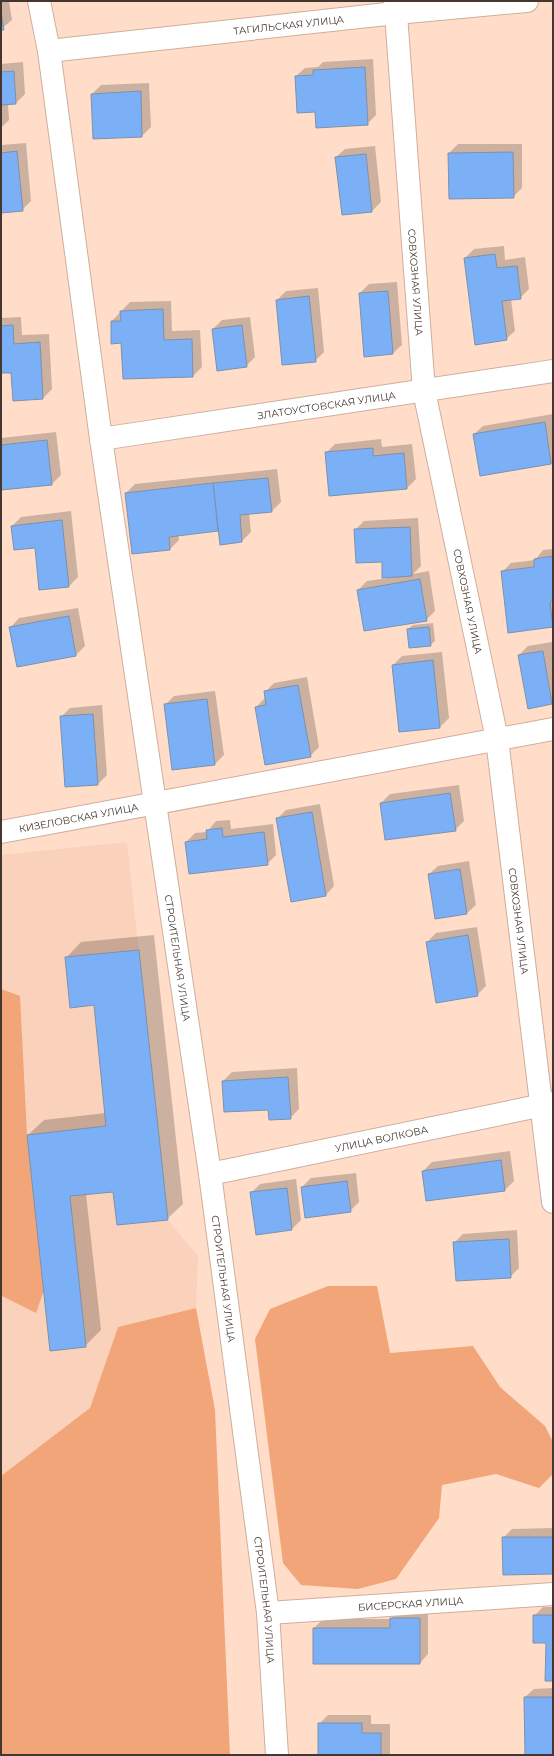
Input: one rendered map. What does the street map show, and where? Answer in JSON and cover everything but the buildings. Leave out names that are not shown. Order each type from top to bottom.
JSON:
[{"type":"street","name":"СТРОИТЕЛЬНАЯ УЛИЦА","points":[[40,1],[49,51],[101,439],[210,1174],[268,1613],[277,1755]]},
{"type":"street","name":"ТАГИЛЬСКАЯ УЛИЦА","points":[[49,51],[395,7],[527,1]]},
{"type":"street","name":"СОВХОЗНАЯ УЛИЦА","points":[[395,7],[424,391],[497,739],[547,1104],[553,1202]]},
{"type":"street","name":"ЗЛАТОУСТОВСКАЯ УЛИЦА","points":[[101,439],[553,371]]},
{"type":"street","name":"КИЗЕЛОВСКАЯ УЛИЦА","points":[[1,832],[553,729]]},
{"type":"street","name":"УЛИЦА ВОЛКОВА","points":[[210,1174],[547,1104]]},
{"type":"street","name":"БИСЕРСКАЯ УЛИЦА","points":[[268,1613],[553,1594]]},
{"type":"shaded area","points":[[127,842],[168,1220],[198,1256],[196,1308],[118,1327],[90,1408],[1,1476],[1,855]]},
{"type":"shaded area","points":[[1,989],[20,996],[27,1135],[44,1290],[36,1313],[2,1296]]},
{"type":"shaded area","points":[[328,1286],[377,1286],[390,1353],[473,1346],[500,1387],[545,1426],[553,1442],[553,1474],[539,1488],[496,1474],[442,1485],[439,1518],[396,1579],[358,1589],[301,1585],[283,1563],[255,1339],[270,1309]]},
{"type":"shaded area","points":[[196,1308],[215,1410],[230,1755],[1,1755],[1,1476],[90,1408],[118,1327]]}]
